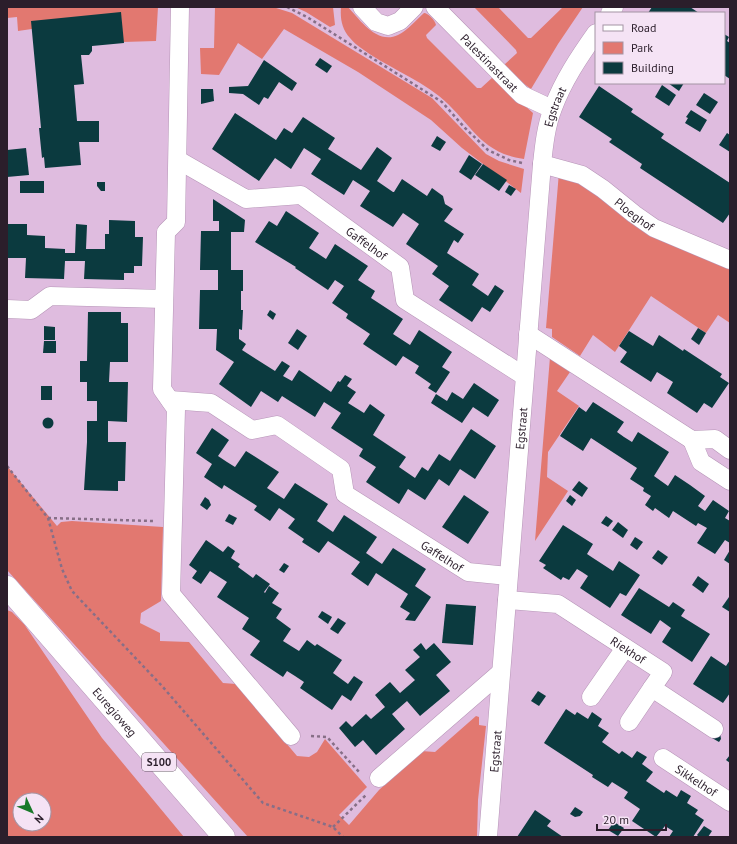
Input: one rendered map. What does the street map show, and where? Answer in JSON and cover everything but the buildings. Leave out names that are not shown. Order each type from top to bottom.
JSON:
[{"type":"main road","name":"Euregioweg","points":[[7,587],[224,837]]},
{"type":"street","points":[[180,7],[176,222],[166,232],[162,389],[176,409],[171,594],[291,736]]},
{"type":"street","points":[[362,7],[376,22],[388,26],[400,21],[414,7]]},
{"type":"street","name":"Palestinastraat","points":[[434,7],[522,95],[552,109]]},
{"type":"street","name":"Egstraat","points":[[488,837],[542,164],[552,109],[577,60],[595,34]]},
{"type":"street","name":"Gaffelhof","points":[[178,160],[246,199],[301,195],[400,267],[405,300],[524,376]]},
{"type":"street","name":"Ploeghof","points":[[542,164],[582,175],[654,228],[730,260]]},
{"type":"street","points":[[7,309],[31,310],[50,296],[164,299]]},
{"type":"street","points":[[528,334],[692,440],[701,462],[730,481]]},
{"type":"street","name":"Gaffelhof","points":[[170,400],[211,403],[252,430],[277,425],[341,469],[345,494],[468,572],[508,576]]},
{"type":"street","points":[[692,440],[715,439],[730,450]]},
{"type":"street","name":"Riekhof","points":[[507,600],[558,604],[663,672],[652,688]]},
{"type":"street","points":[[591,697],[625,648]]},
{"type":"street","points":[[376,783],[500,673]]},
{"type":"street","points":[[629,722],[652,688],[714,729]]},
{"type":"street","name":"Sikkelhof","points":[[662,758],[730,802]]},
{"type":"path","points":[[287,7],[320,25],[442,102],[465,128],[488,150],[509,160],[523,163],[542,164]]},
{"type":"path","points":[[7,466],[48,518],[62,569],[72,591],[162,686],[263,803],[333,827],[343,837]]},
{"type":"path","points":[[48,518],[172,522]]},
{"type":"path","points":[[291,736],[327,736],[376,783],[333,827]]},
{"type":"green space","points":[[7,7],[158,7],[156,41],[123,42],[121,16],[18,31],[17,17],[7,18]]},
{"type":"green space","points":[[215,7],[273,7],[292,13],[432,98],[486,154],[499,161],[524,169],[521,193],[462,148],[431,120],[358,72],[284,29],[262,59],[238,43],[219,75],[201,74],[200,48],[214,48]]},
{"type":"green space","points":[[295,7],[333,7],[335,25],[330,27]]},
{"type":"green space","points":[[341,7],[348,7],[370,30],[383,37],[398,35],[409,28],[424,13],[429,15],[436,25],[426,35],[427,38],[477,88],[481,88],[493,77],[533,113],[524,159],[509,156],[496,150],[476,135],[450,106],[430,89],[370,54],[352,41],[343,27],[341,20]]},
{"type":"green space","points":[[474,7],[498,7],[528,38],[531,38],[563,7],[583,7],[558,44],[531,89],[520,81],[505,66],[505,64],[517,53],[516,50]]},
{"type":"green space","points":[[559,172],[730,267],[730,323],[718,315],[706,333],[651,296],[615,352],[593,335],[580,356],[552,337],[552,329],[546,328]]},
{"type":"green space","points":[[550,357],[570,372],[557,391],[579,406],[548,452],[547,477],[568,491],[535,541]]},
{"type":"green space","points":[[7,466],[57,526],[61,522],[72,521],[163,527],[161,601],[141,613],[140,623],[160,633],[160,641],[189,642],[223,683],[236,684],[297,756],[309,757],[317,752],[325,739],[367,787],[339,815],[349,825],[379,790],[421,751],[435,752],[476,716],[479,717],[479,725],[486,726],[478,800],[477,837],[248,837],[7,570]]},
{"type":"green space","points":[[7,610],[12,612],[24,624],[102,738],[184,837],[7,837]]}]
